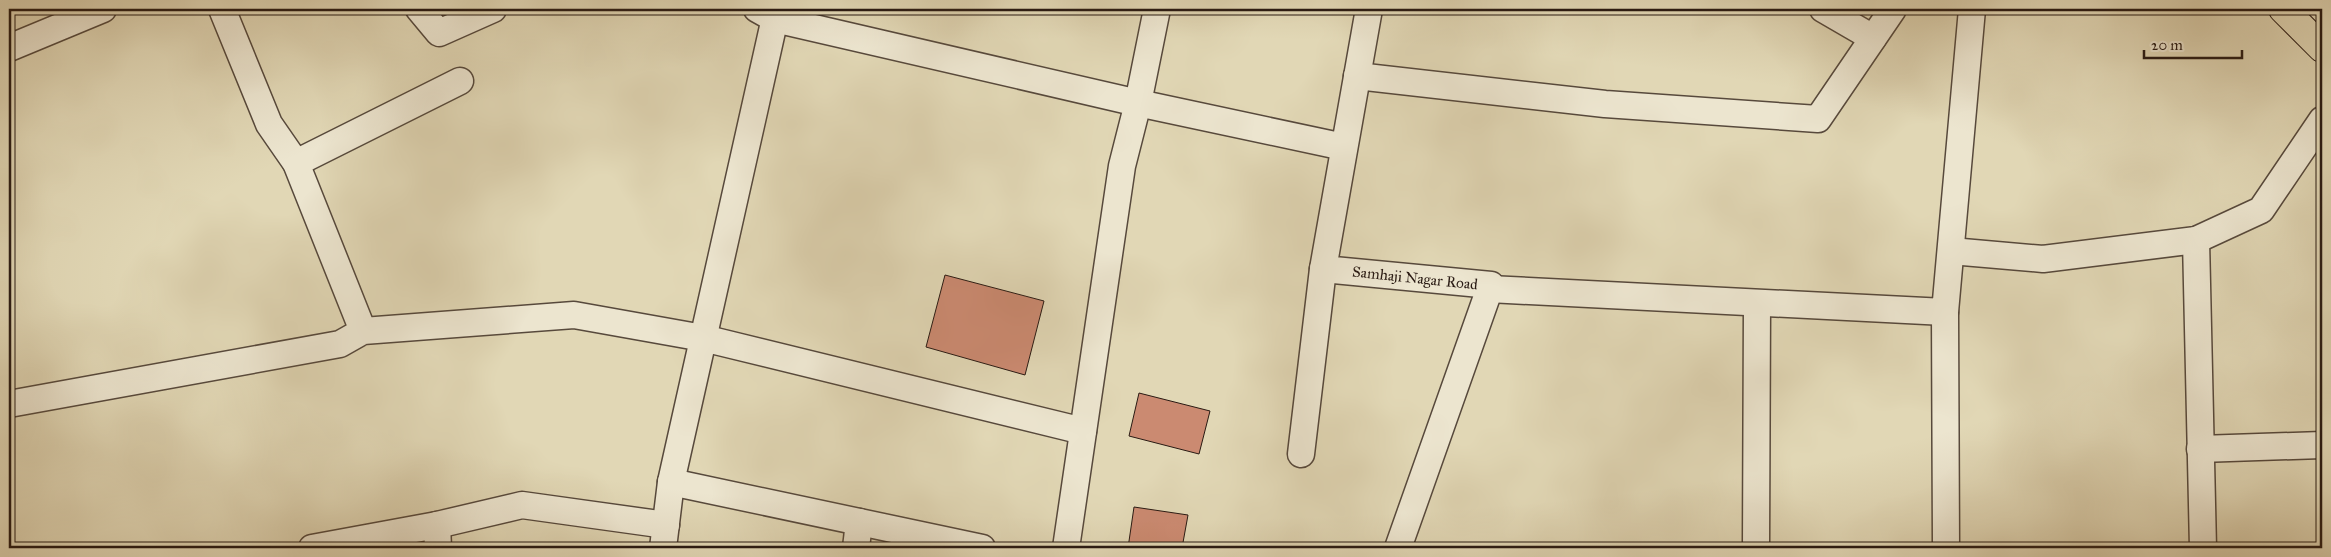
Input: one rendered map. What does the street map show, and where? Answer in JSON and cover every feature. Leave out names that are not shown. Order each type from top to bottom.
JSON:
[{"type":"main road","points":[[2283,9],[2322,48]]},
{"type":"street","points":[[9,48],[103,9]]},
{"type":"street","points":[[222,9],[268,124],[296,163],[363,331]]},
{"type":"street","points":[[419,9],[439,33],[493,9]]},
{"type":"street","points":[[1066,548],[1122,166],[1138,103],[1157,9]]},
{"type":"street","points":[[1301,454],[1323,269],[1369,9]]},
{"type":"street","points":[[1823,9],[1873,38]]},
{"type":"street","points":[[1357,76],[1604,104],[1818,118],[1893,9]]},
{"type":"street","points":[[1946,548],[1945,312],[1972,9]]},
{"type":"street","points":[[312,548],[438,537],[522,505],[664,536],[671,482],[703,338],[769,12],[1138,103],[1344,147]]},
{"type":"street","points":[[296,163],[460,80]]},
{"type":"street","points":[[1951,251],[2043,260],[2196,240],[2261,210],[2322,120]]},
{"type":"street","points":[[2196,240],[2202,548]]},
{"type":"street","name":"Samhaji Nagar Road","points":[[1323,269],[1491,285],[1398,548]]},
{"type":"street","points":[[1489,290],[1945,312]]},
{"type":"street","points":[[1756,548],[1757,304]]},
{"type":"street","points":[[9,404],[340,344],[363,331],[574,315],[703,338],[1083,431]]},
{"type":"street","points":[[2200,449],[2322,445]]},
{"type":"street","points":[[671,482],[982,548]]},
{"type":"street","points":[[856,548],[859,522]]},
{"type":"building","points":[[945,275],[1044,301],[1025,375],[926,347]]},
{"type":"building","points":[[1139,393],[1210,411],[1199,454],[1129,436]]},
{"type":"building","points":[[1134,507],[1188,515],[1182,548],[1128,548]]}]
